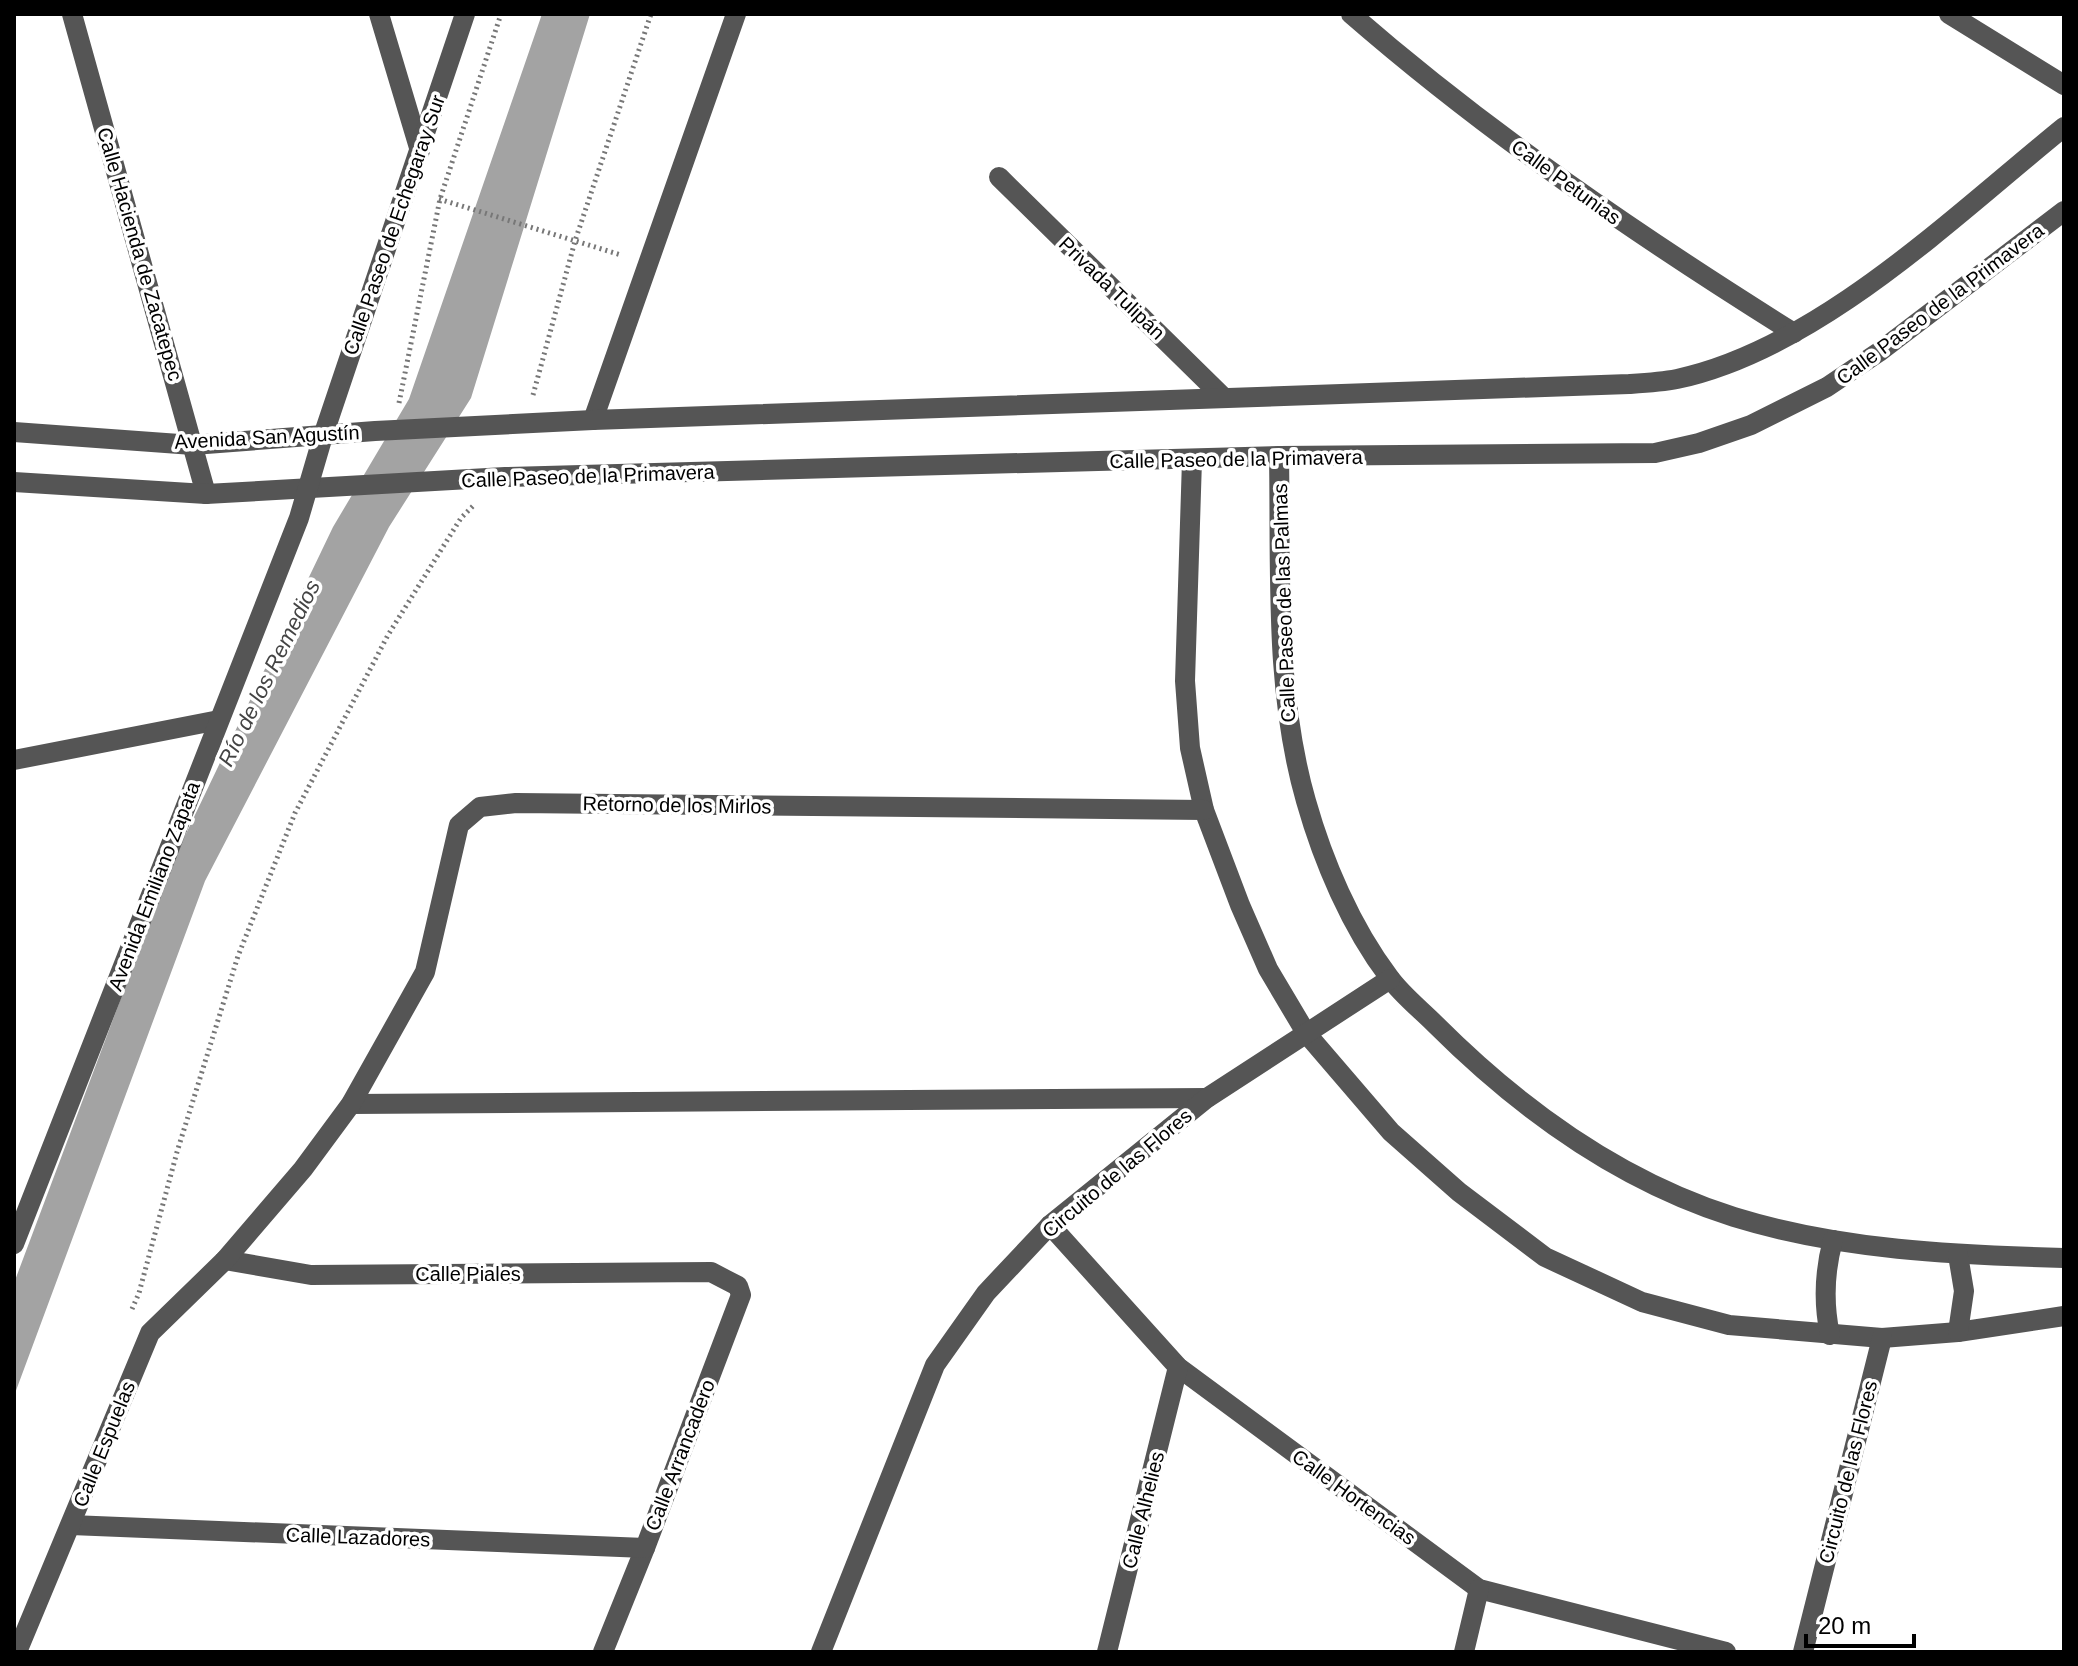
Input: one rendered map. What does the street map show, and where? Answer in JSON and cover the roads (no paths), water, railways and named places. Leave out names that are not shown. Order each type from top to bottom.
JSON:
[{"type":"street","name":"Calle Hacienda de Zacatepec","points":[[72,14],[206,494]]},
{"type":"street","points":[[379,14],[420,151]]},
{"type":"street","name":"Calle Paseo de Echegaray Sur","points":[[323,436],[465,14]]},
{"type":"street","points":[[736,14],[593,420],[1676,380],[1721,366],[1794,333],[1880,276],[2064,127]]},
{"type":"street","name":"Calle Petunias","points":[[1351,14],[1414,69],[1575,190],[1669,255],[1794,333]]},
{"type":"street","points":[[1949,14],[2064,85]]},
{"type":"street","name":"Privada Tulipán","points":[[999,177],[1224,398]]},
{"type":"street","name":"Calle Paseo de la Primavera","points":[[307,489],[505,477],[1279,456],[1655,453],[1699,443],[1751,425],[1827,387],[1879,352],[2064,211]]},
{"type":"street","name":"Avenida San Agustín","points":[[14,432],[193,445],[375,431],[593,420]]},
{"type":"street","name":"Avenida Emiliano Zapata","points":[[14,1244],[299,518],[323,436]]},
{"type":"street","name":"Calle Paseo de las Palmas","points":[[1279,456],[1283,655],[1290,736],[1306,802],[1332,872],[1363,937],[1390,979],[1461,1050],[1516,1098],[1588,1148],[1667,1191],[1734,1217],[1833,1240],[1958,1255],[2064,1258]]},
{"type":"street","points":[[1192,460],[1185,681],[1190,748],[1204,810],[1268,969],[1306,1033],[1391,1132],[1459,1192],[1545,1257],[1642,1302],[1729,1325],[1882,1338],[1958,1332],[2064,1316]]},
{"type":"street","points":[[14,482],[206,494],[307,489]]},
{"type":"street","points":[[14,760],[219,720]]},
{"type":"street","name":"Retorno de los Mirlos","points":[[225,1260],[303,1169],[351,1104],[425,972],[459,825],[480,807],[516,803],[1204,810]]},
{"type":"street","name":"Circuito de las Flores","points":[[821,1652],[935,1365],[986,1293],[1050,1225],[1207,1098],[1390,979]]},
{"type":"street","points":[[351,1104],[1207,1098]]},
{"type":"street","name":"Calle Hortencias","points":[[1050,1225],[1178,1367],[1479,1589],[1726,1652]]},
{"type":"street","points":[[1830,1335],[1825,1310],[1825,1285],[1833,1240]]},
{"type":"street","points":[[1958,1255],[1964,1291],[1958,1332]]},
{"type":"street","name":"Calle Piales","points":[[225,1260],[311,1275],[711,1272]]},
{"type":"street","name":"Calle Espuelas","points":[[17,1652],[150,1333],[225,1260]]},
{"type":"street","name":"Calle Arrancadero","points":[[603,1652],[741,1295],[738,1286],[711,1272]]},
{"type":"street","name":"Circuito de las Flores","points":[[1803,1652],[1882,1338]]},
{"type":"street","name":"Calle Alhelies","points":[[1107,1652],[1178,1367]]},
{"type":"street","name":"Calle Lazadores","points":[[71,1525],[645,1548]]},
{"type":"street","points":[[1464,1652],[1479,1589]]},
{"type":"water","name":"Río de los Remedios","points":[[542,14],[590,14],[471,398],[389,527],[205,881],[14,1396],[14,1283],[171,865],[333,527],[409,399]]}]
